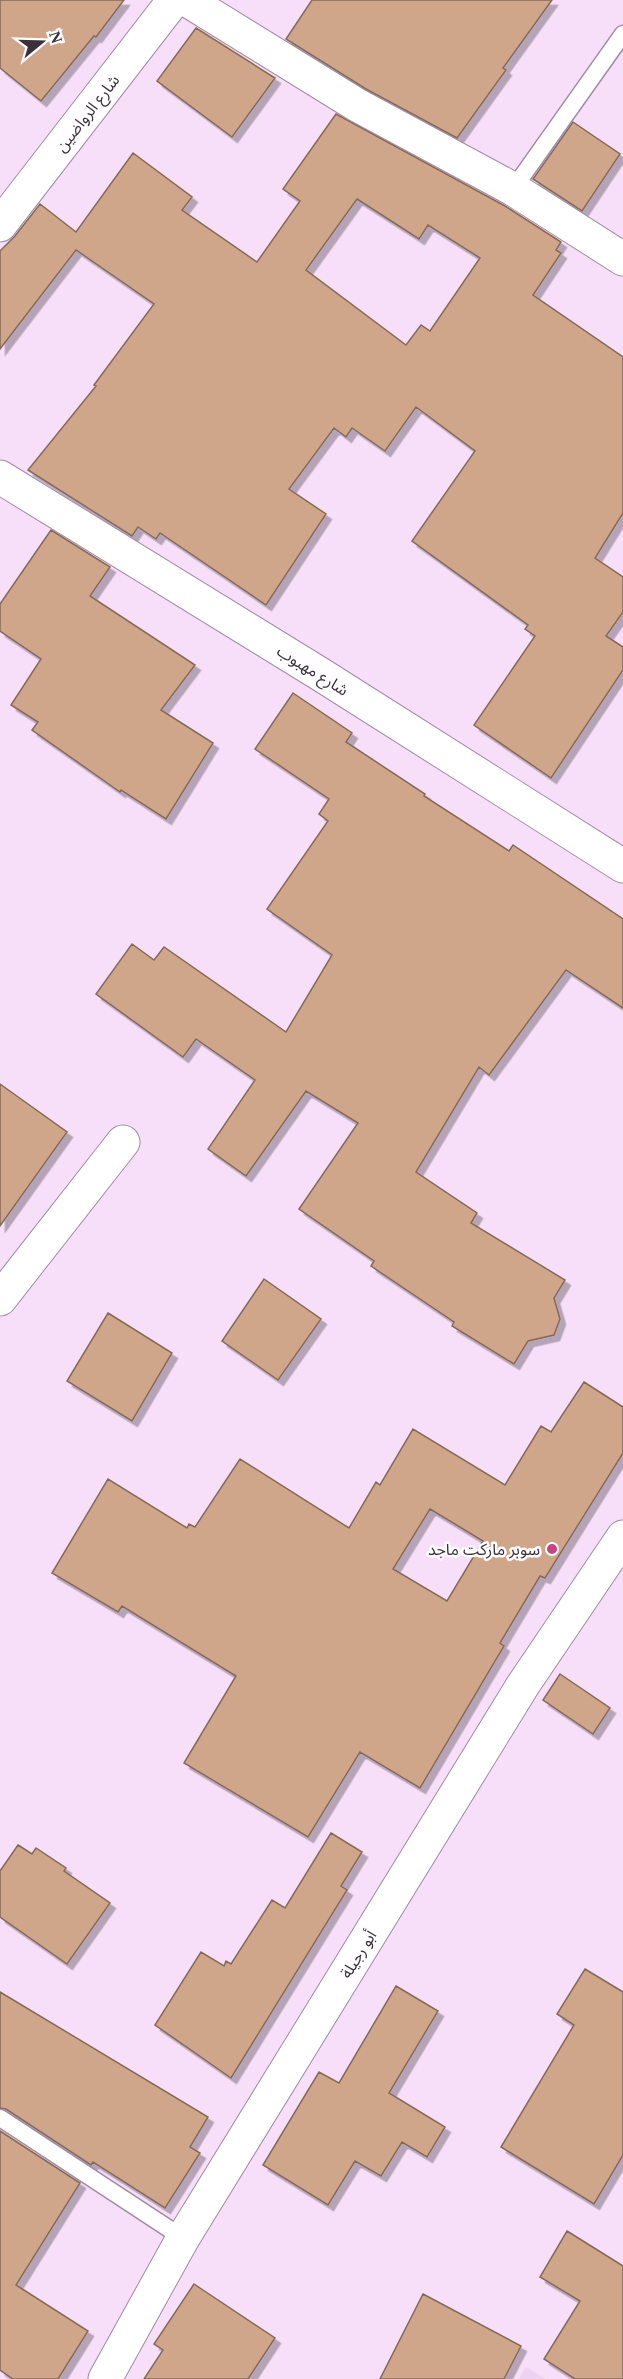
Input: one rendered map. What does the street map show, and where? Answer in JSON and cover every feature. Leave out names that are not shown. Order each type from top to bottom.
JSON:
[{"type":"street","name":"شارع الرواضين","points":[[0,225],[174,0]]},
{"type":"street","points":[[187,0],[357,105],[513,189],[623,259]]},
{"type":"street","name":"شارع مهبوب","points":[[0,477],[320,674],[623,866]]},
{"type":"street","points":[[0,1299],[123,1142]]},
{"type":"street","name":"أبو رجيلة","points":[[105,2379],[183,2238],[523,1684],[623,1537]]},
{"type":"lane","points":[[513,189],[623,34]]},
{"type":"lane","points":[[0,2118],[183,2238]]},
{"type":"shaded area","points":[[526,2367],[546,2379],[519,2379]]},
{"type":"building","points":[[0,0],[124,0],[96,37],[94,36],[41,101],[0,68]]},
{"type":"building","points":[[312,0],[552,0],[503,68],[506,70],[457,138],[366,89],[286,39]]},
{"type":"building","points":[[196,28],[275,78],[232,137],[157,81]]},
{"type":"building","points":[[336,114],[505,206],[561,242],[556,250],[561,253],[533,295],[623,357],[623,513],[595,558],[623,577],[623,612],[606,636],[623,647],[623,670],[551,778],[474,725],[535,636],[525,629],[528,625],[412,541],[475,451],[416,407],[385,451],[352,428],[346,437],[334,428],[289,489],[326,514],[266,605],[160,533],[156,539],[138,527],[132,536],[28,470],[96,386],[94,385],[154,304],[76,250],[0,349],[0,251],[40,204],[76,232],[133,153],[192,197],[182,210],[257,262],[300,201],[283,189]],"holes":[[[357,199],[419,239],[428,225],[480,258],[430,331],[421,325],[406,345],[306,270]]]},
{"type":"building","points":[[573,122],[620,154],[582,211],[533,179]]},
{"type":"building","points":[[51,530],[110,567],[90,596],[195,665],[161,710],[213,743],[166,819],[121,790],[120,792],[32,730],[38,722],[11,705],[41,659],[0,631],[0,604]]},
{"type":"building","points":[[293,693],[352,733],[346,742],[425,794],[424,796],[509,851],[513,845],[623,919],[623,1008],[566,970],[489,1075],[479,1067],[416,1172],[477,1213],[471,1223],[565,1280],[554,1298],[560,1319],[554,1335],[528,1341],[514,1364],[452,1326],[454,1322],[371,1266],[374,1261],[299,1209],[358,1123],[306,1091],[246,1176],[208,1149],[255,1080],[196,1039],[183,1057],[96,994],[132,944],[154,960],[164,947],[286,1032],[332,955],[267,909],[328,821],[319,814],[329,799],[255,749]]},
{"type":"building","points":[[0,1084],[67,1132],[0,1226]]},
{"type":"building","points":[[264,1279],[321,1319],[278,1380],[222,1341]]},
{"type":"building","points":[[108,1313],[172,1353],[132,1421],[67,1381]]},
{"type":"building","points":[[584,1382],[623,1407],[623,1453],[545,1578],[540,1576],[500,1643],[504,1646],[420,1788],[360,1752],[308,1837],[184,1763],[236,1676],[122,1606],[118,1612],[52,1573],[108,1479],[187,1528],[189,1524],[195,1527],[240,1459],[349,1528],[376,1482],[380,1485],[413,1429],[505,1485],[541,1426],[551,1432]],"holes":[[[430,1509],[483,1541],[447,1601],[393,1569]]]},
{"type":"building","points":[[560,1674],[610,1708],[593,1734],[543,1700]]},
{"type":"building","points":[[331,1833],[362,1852],[341,1886],[347,1890],[231,2078],[155,2025],[201,1952],[224,1966],[226,1961],[231,1964],[272,1900],[285,1908]]},
{"type":"building","points":[[18,1845],[32,1854],[36,1848],[66,1868],[64,1871],[110,1903],[67,1964],[0,1917],[0,1871]]},
{"type":"building","points":[[585,1969],[623,1992],[623,2155],[594,2204],[501,2147],[574,2025],[557,2014]]},
{"type":"building","points":[[396,1986],[438,2011],[389,2093],[445,2127],[427,2157],[402,2142],[381,2176],[355,2161],[328,2205],[263,2165],[319,2072],[339,2083]]},
{"type":"building","points":[[0,1992],[208,2117],[190,2147],[200,2153],[165,2208],[93,2162],[91,2165],[6,2109],[0,2108]]},
{"type":"building","points":[[0,2131],[80,2183],[16,2285],[88,2331],[58,2379],[13,2379],[0,2370]]},
{"type":"building","points":[[567,2231],[623,2266],[623,2379],[575,2379],[544,2359],[580,2301],[540,2277]]},
{"type":"building","points":[[194,2284],[275,2338],[248,2379],[144,2379],[163,2350],[154,2344]]},
{"type":"building","points":[[423,2294],[521,2346],[504,2379],[380,2379]]},
{"type":"place","name":"سوبر ماركت ماجد","points":[[552,1549]]}]
